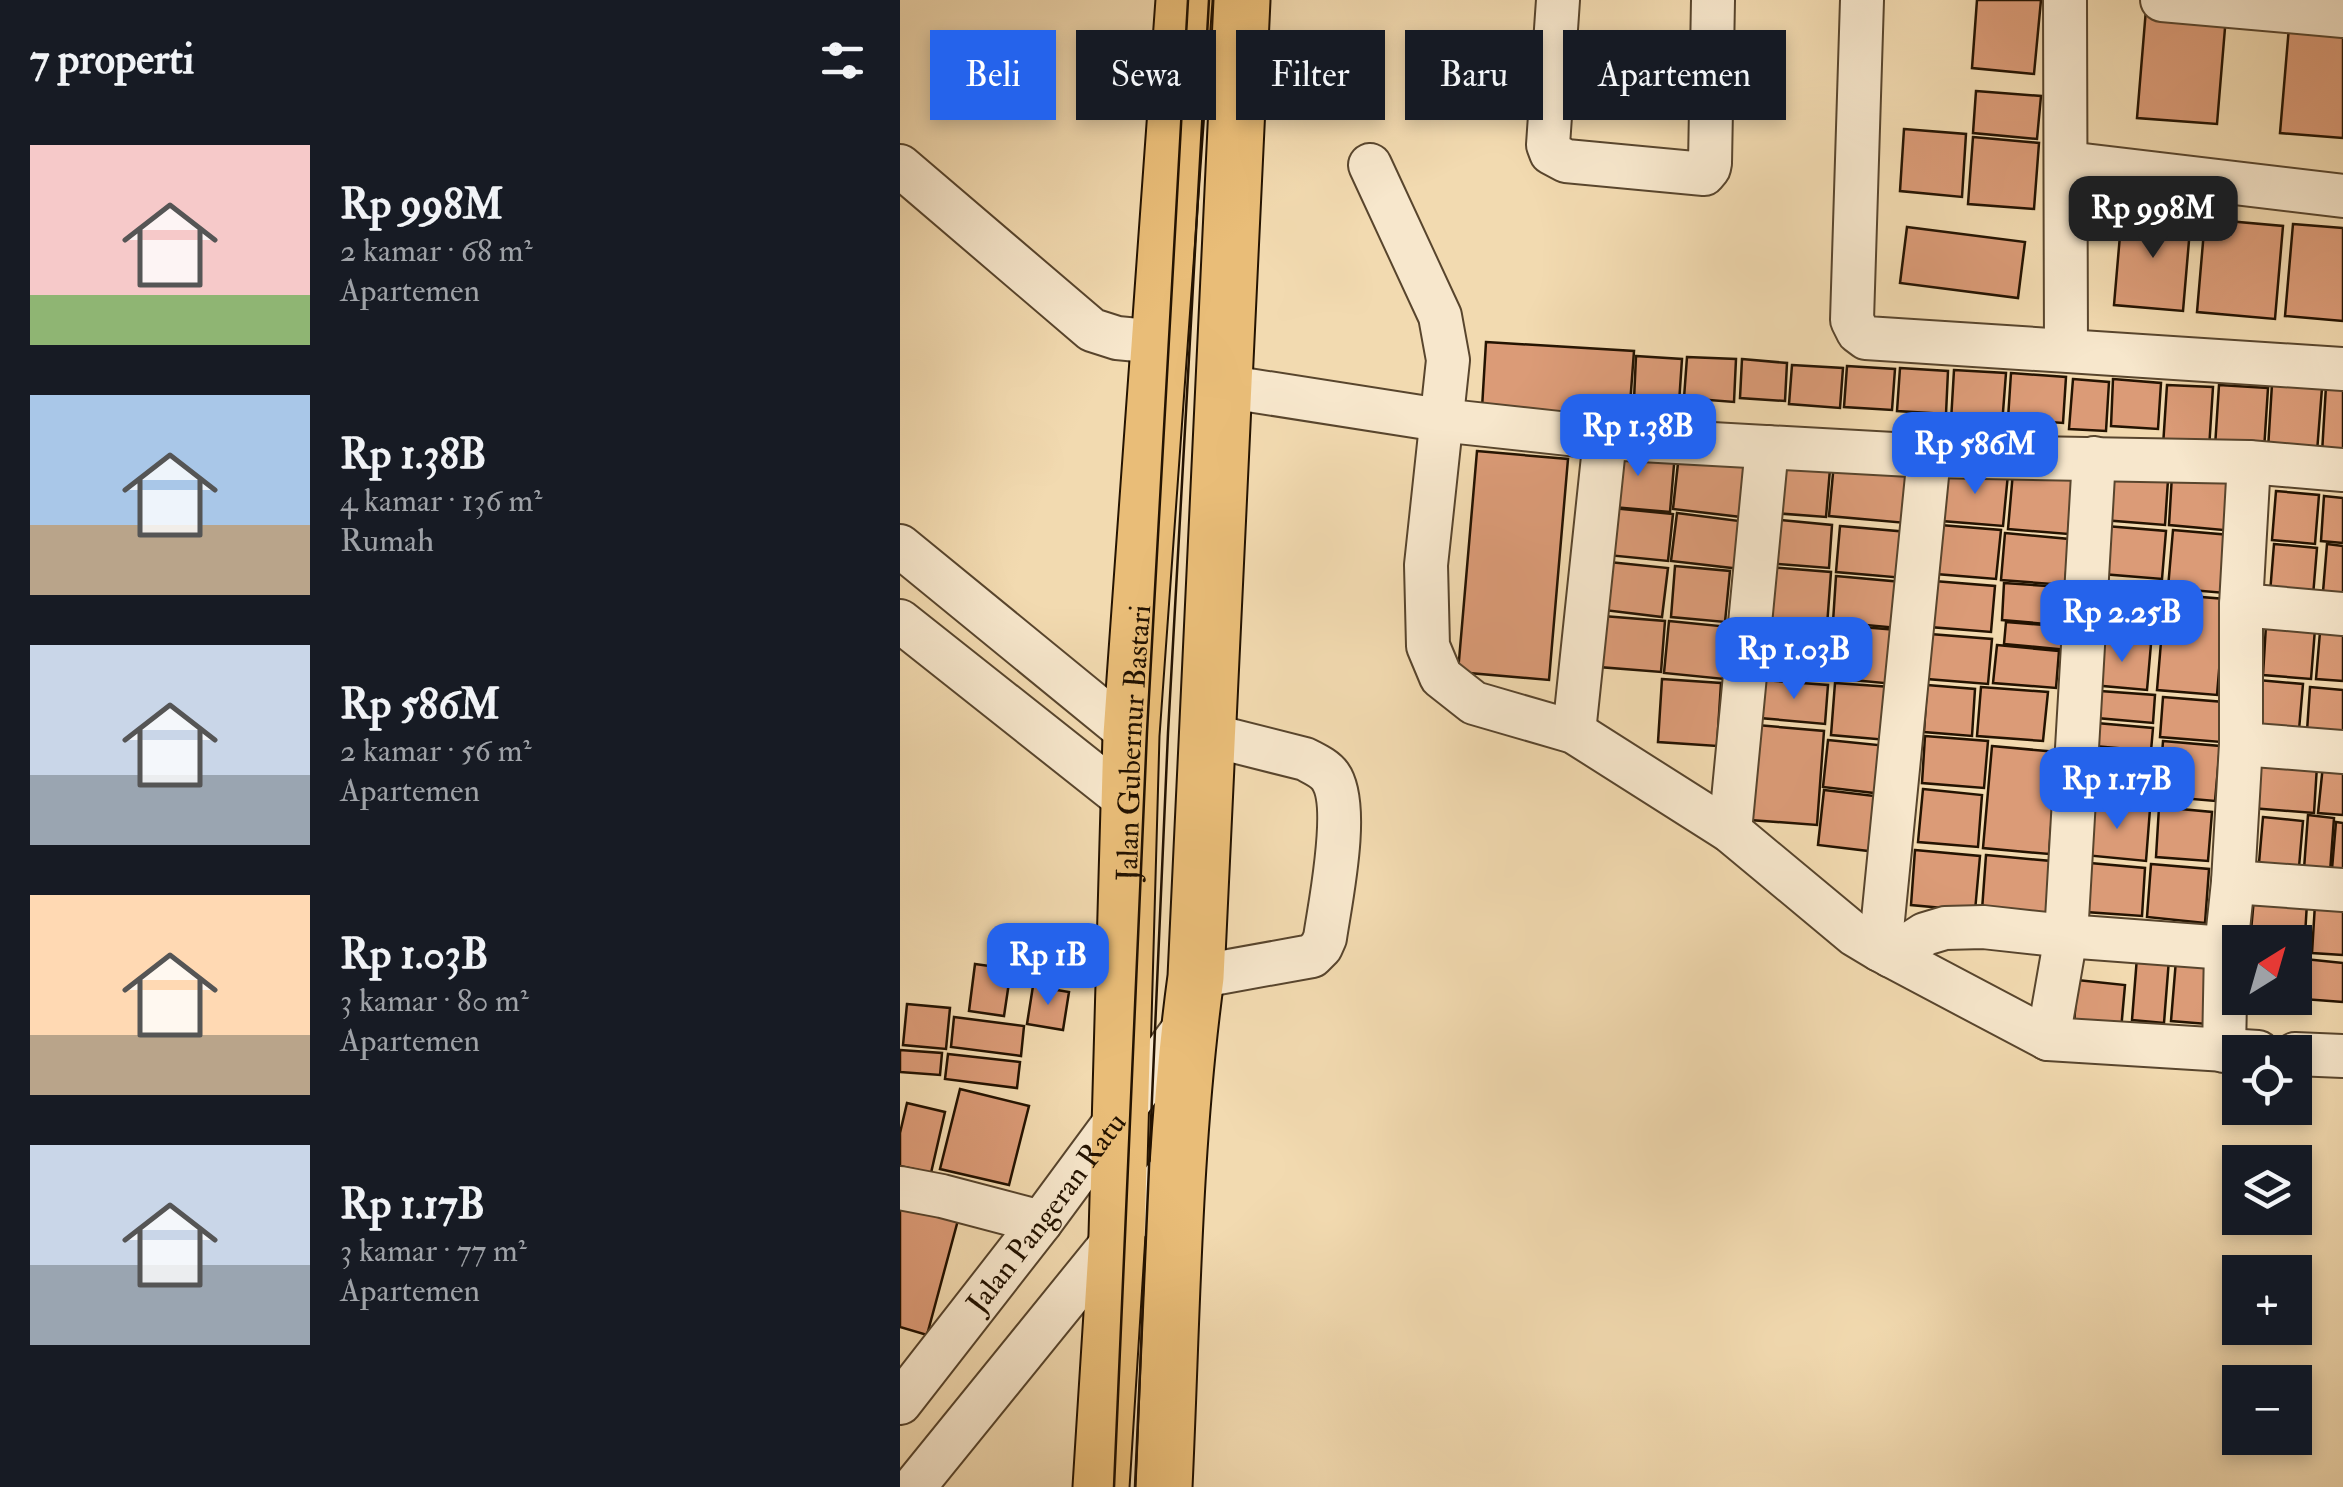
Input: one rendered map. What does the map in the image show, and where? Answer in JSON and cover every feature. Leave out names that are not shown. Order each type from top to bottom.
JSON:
[{"type":"highway","name":"Jalan Gubernur Bastari","points":[[1101,1487],[1116,1235],[1131,736],[1184,0]]},
{"type":"highway","points":[[1164,1487],[1180,1160],[1193,998],[1242,0]]},
{"type":"street","points":[[1558,0],[1548,145],[1551,153],[1566,161],[1704,174],[1710,163],[1713,0]]},
{"type":"street","points":[[1862,0],[1852,320],[1858,332],[1866,338],[2343,368]]},
{"type":"street","points":[[2065,0],[2066,350]]},
{"type":"street","points":[[2162,0],[2343,16]]},
{"type":"street","points":[[2066,163],[2343,196]]},
{"type":"street","points":[[1370,165],[1440,316],[1448,360],[1426,565],[1428,646],[1441,677],[1474,703],[1574,732],[1730,832],[1856,935],[2048,1039],[2222,1051]]},
{"type":"street","points":[[900,166],[1092,330],[1117,338],[1159,342]]},
{"type":"street","points":[[1223,386],[1440,420],[1605,438],[1929,456],[2249,462],[2343,470]]},
{"type":"street","points":[[1574,732],[1605,438]]},
{"type":"street","points":[[1730,832],[1767,447]]},
{"type":"street","points":[[1885,953],[1929,456]]},
{"type":"street","points":[[2048,1039],[2066,936],[2094,458]]},
{"type":"street","points":[[2229,925],[2241,744],[2241,604],[2249,462]]},
{"type":"street","points":[[900,546],[1131,736]]},
{"type":"street","points":[[2241,604],[2343,614]]},
{"type":"street","points":[[900,621],[1131,804]]},
{"type":"street","points":[[1193,998],[1312,956],[1325,938],[1337,859],[1339,797],[1332,778],[1320,766],[1206,734]]},
{"type":"street","points":[[2241,744],[2343,752]]},
{"type":"street","points":[[2234,882],[2343,890]]},
{"type":"street","points":[[1885,953],[1944,928],[1983,926],[2222,948]]},
{"type":"street","name":"Jalan Pangeran Ratu","points":[[900,1403],[1119,1116],[1193,998]]},
{"type":"street","points":[[2312,1055],[2343,1056]]},
{"type":"street","points":[[914,1487],[1180,1160]]},
{"type":"street","points":[[900,1188],[1041,1222]]},
{"type":"building","points":[[1977,0],[2041,0],[2034,74],[1972,68]]},
{"type":"building","points":[[2146,9],[2226,16],[2217,124],[2137,118]]},
{"type":"building","points":[[2290,15],[2343,19],[2343,138],[2280,133]]},
{"type":"building","points":[[1976,91],[2041,96],[2037,139],[1973,133]]},
{"type":"building","points":[[1904,129],[1966,134],[1962,197],[1900,191]]},
{"type":"building","points":[[1973,137],[2039,143],[2034,209],[1968,204]]},
{"type":"building","points":[[2122,212],[2191,217],[2183,311],[2114,305]]},
{"type":"building","points":[[2205,219],[2283,226],[2275,319],[2197,312]]},
{"type":"building","points":[[2293,224],[2343,228],[2343,321],[2285,316]]},
{"type":"building","points":[[1907,227],[2025,242],[2018,298],[1900,283]]},
{"type":"building","points":[[1486,342],[1634,351],[1629,418],[1482,408]]},
{"type":"building","points":[[1636,356],[1682,359],[1679,403],[1634,400]]},
{"type":"building","points":[[1687,357],[1736,359],[1734,402],[1684,398]]},
{"type":"building","points":[[1742,359],[1787,363],[1785,401],[1740,398]]},
{"type":"building","points":[[1792,365],[1843,368],[1840,408],[1789,404]]},
{"type":"building","points":[[1847,366],[1895,369],[1892,410],[1844,407]]},
{"type":"building","points":[[1900,368],[1948,371],[1946,414],[1897,411]]},
{"type":"building","points":[[1954,370],[2006,373],[2002,425],[1951,421]]},
{"type":"building","points":[[2011,373],[2066,377],[2063,423],[2008,419]]},
{"type":"building","points":[[2073,379],[2109,382],[2106,431],[2069,429]]},
{"type":"building","points":[[2113,379],[2161,383],[2158,429],[2111,426]]},
{"type":"building","points":[[2272,384],[2322,388],[2317,452],[2268,449]]},
{"type":"building","points":[[2167,385],[2213,387],[2209,449],[2163,446]]},
{"type":"building","points":[[2219,385],[2268,388],[2264,450],[2215,447]]},
{"type":"building","points":[[2326,386],[2343,388],[2343,455],[2322,453]]},
{"type":"building","points":[[1606,447],[1675,453],[1670,512],[1601,506]]},
{"type":"building","points":[[1477,451],[1568,459],[1549,680],[1458,672]]},
{"type":"building","points":[[1679,454],[1746,462],[1741,517],[1673,509]]},
{"type":"building","points":[[1834,463],[1910,469],[1906,523],[1829,516]]},
{"type":"building","points":[[1777,465],[1830,469],[1826,517],[1773,513]]},
{"type":"building","points":[[1946,469],[2008,474],[2003,526],[1942,521]]},
{"type":"building","points":[[2013,472],[2073,477],[2068,534],[2008,529]]},
{"type":"building","points":[[2107,474],[2168,480],[2165,525],[2103,520]]},
{"type":"building","points":[[2172,475],[2238,480],[2234,531],[2169,525]]},
{"type":"building","points":[[2276,491],[2319,495],[2315,544],[2272,540]]},
{"type":"building","points":[[2324,496],[2343,498],[2343,543],[2321,541]]},
{"type":"building","points":[[1612,508],[1673,514],[1668,561],[1607,555]]},
{"type":"building","points":[[1677,513],[1747,522],[1741,569],[1671,561]]},
{"type":"building","points":[[1770,519],[1832,525],[1829,568],[1766,563]]},
{"type":"building","points":[[1928,524],[2001,530],[1996,579],[1924,573]]},
{"type":"building","points":[[1840,526],[1908,532],[1904,578],[1836,572]]},
{"type":"building","points":[[2106,526],[2166,531],[2162,579],[2102,574]]},
{"type":"building","points":[[2173,530],[2230,535],[2225,593],[2168,588]]},
{"type":"building","points":[[2005,533],[2069,539],[2065,585],[2001,580]]},
{"type":"building","points":[[2274,544],[2317,548],[2313,596],[2270,593]]},
{"type":"building","points":[[2327,544],[2343,546],[2343,594],[2323,592]]},
{"type":"building","points":[[1609,562],[1668,568],[1662,617],[1604,610]]},
{"type":"building","points":[[1675,566],[1730,571],[1725,622],[1671,617]]},
{"type":"building","points":[[1768,567],[1831,572],[1827,626],[1764,620]]},
{"type":"building","points":[[1836,576],[1902,582],[1898,628],[1833,622]]},
{"type":"building","points":[[1934,581],[1995,586],[1991,632],[1930,627]]},
{"type":"building","points":[[2004,583],[2062,587],[2058,625],[2002,620]]},
{"type":"building","points":[[2097,583],[2148,587],[2144,639],[2092,635]]},
{"type":"building","points":[[2165,594],[2225,599],[2217,695],[2157,690]]},
{"type":"building","points":[[1603,616],[1665,621],[1661,672],[1599,667]]},
{"type":"building","points":[[1669,621],[1730,627],[1724,679],[1664,673]]},
{"type":"building","points":[[2006,622],[2070,627],[2068,650],[2004,644]]},
{"type":"building","points":[[1768,624],[1832,630],[1827,678],[1765,673]]},
{"type":"building","points":[[1836,625],[1898,630],[1894,684],[1832,678]]},
{"type":"building","points":[[2266,625],[2315,629],[2311,679],[2263,675]]},
{"type":"building","points":[[2320,632],[2343,634],[2343,681],[2316,679]]},
{"type":"building","points":[[1930,634],[1992,639],[1988,684],[1927,679]]},
{"type":"building","points":[[2096,640],[2151,644],[2147,690],[2092,685]]},
{"type":"building","points":[[1997,645],[2059,651],[2056,688],[1993,683]]},
{"type":"building","points":[[1662,679],[1721,683],[1717,746],[1658,742]]},
{"type":"building","points":[[1763,680],[1828,685],[1825,724],[1760,718]]},
{"type":"building","points":[[2258,680],[2303,684],[2299,730],[2255,727]]},
{"type":"building","points":[[1835,683],[1891,687],[1887,740],[1831,735]]},
{"type":"building","points":[[1927,685],[1975,689],[1972,736],[1924,732]]},
{"type":"building","points":[[1981,687],[2048,692],[2043,741],[1977,736]]},
{"type":"building","points":[[2310,687],[2343,690],[2343,735],[2307,731]]},
{"type":"building","points":[[2100,691],[2155,695],[2153,723],[2097,718]]},
{"type":"building","points":[[2163,697],[2224,702],[2221,742],[2160,737]]},
{"type":"building","points":[[2085,722],[2153,728],[2151,751],[2082,745]]},
{"type":"building","points":[[1757,725],[1824,731],[1817,825],[1750,820]]},
{"type":"building","points":[[1925,736],[1988,741],[1984,788],[1922,783]]},
{"type":"building","points":[[1828,740],[1888,746],[1883,794],[1823,787]]},
{"type":"building","points":[[2163,741],[2220,746],[2215,801],[2159,796]]},
{"type":"building","points":[[1992,746],[2057,752],[2049,854],[1983,848]]},
{"type":"building","points":[[2088,754],[2156,759],[2152,806],[2085,800]]},
{"type":"building","points":[[2254,761],[2317,766],[2314,813],[2251,808]]},
{"type":"building","points":[[2323,765],[2343,766],[2343,815],[2318,813]]},
{"type":"building","points":[[1923,789],[1982,795],[1978,847],[1918,842]]},
{"type":"building","points":[[1824,790],[1883,797],[1877,852],[1818,845]]},
{"type":"building","points":[[2089,804],[2150,809],[2146,861],[2084,855]]},
{"type":"building","points":[[2159,807],[2212,812],[2208,861],[2156,857]]},
{"type":"building","points":[[2308,815],[2334,818],[2330,872],[2304,869]]},
{"type":"building","points":[[2263,817],[2303,821],[2299,867],[2259,863]]},
{"type":"building","points":[[2336,822],[2343,823],[2343,870],[2332,869]]},
{"type":"building","points":[[1915,850],[1980,856],[1975,911],[1911,905]]},
{"type":"building","points":[[1986,855],[2051,861],[2047,916],[1982,910]]},
{"type":"building","points":[[2090,863],[2145,868],[2142,916],[2086,912]]},
{"type":"building","points":[[2151,864],[2209,869],[2205,923],[2147,917]]},
{"type":"building","points":[[2254,898],[2307,903],[2306,925],[2252,925]]},
{"type":"building","points":[[2315,904],[2343,907],[2343,955],[2312,953]]},
{"type":"building","points":[[2137,957],[2169,959],[2164,1023],[2132,1020]]},
{"type":"building","points":[[2176,960],[2212,963],[2207,1024],[2171,1021]]},
{"type":"building","points":[[2312,960],[2343,963],[2343,1002],[2312,1000]]},
{"type":"building","points":[[975,964],[1011,969],[1004,1016],[969,1011]]},
{"type":"building","points":[[2077,980],[2125,985],[2121,1030],[2074,1026]]},
{"type":"building","points":[[1033,986],[1069,992],[1063,1030],[1027,1024]]},
{"type":"building","points":[[907,1004],[950,1008],[946,1049],[903,1045]]},
{"type":"building","points":[[954,1017],[1024,1026],[1021,1056],[951,1047]]},
{"type":"building","points":[[900,1050],[942,1053],[940,1075],[900,1072]]},
{"type":"building","points":[[948,1054],[1020,1062],[1017,1088],[945,1079]]},
{"type":"building","points":[[960,1089],[1029,1106],[1009,1185],[940,1169]]},
{"type":"building","points":[[907,1103],[945,1112],[931,1173],[900,1166],[900,1133]]},
{"type":"building","points":[[900,1208],[961,1209],[927,1335],[900,1327]]},
{"type":"tram line","points":[[1114,1487],[1147,732],[1188,0]]},
{"type":"tram line","points":[[1135,1487],[1168,733],[1209,0]]}]
